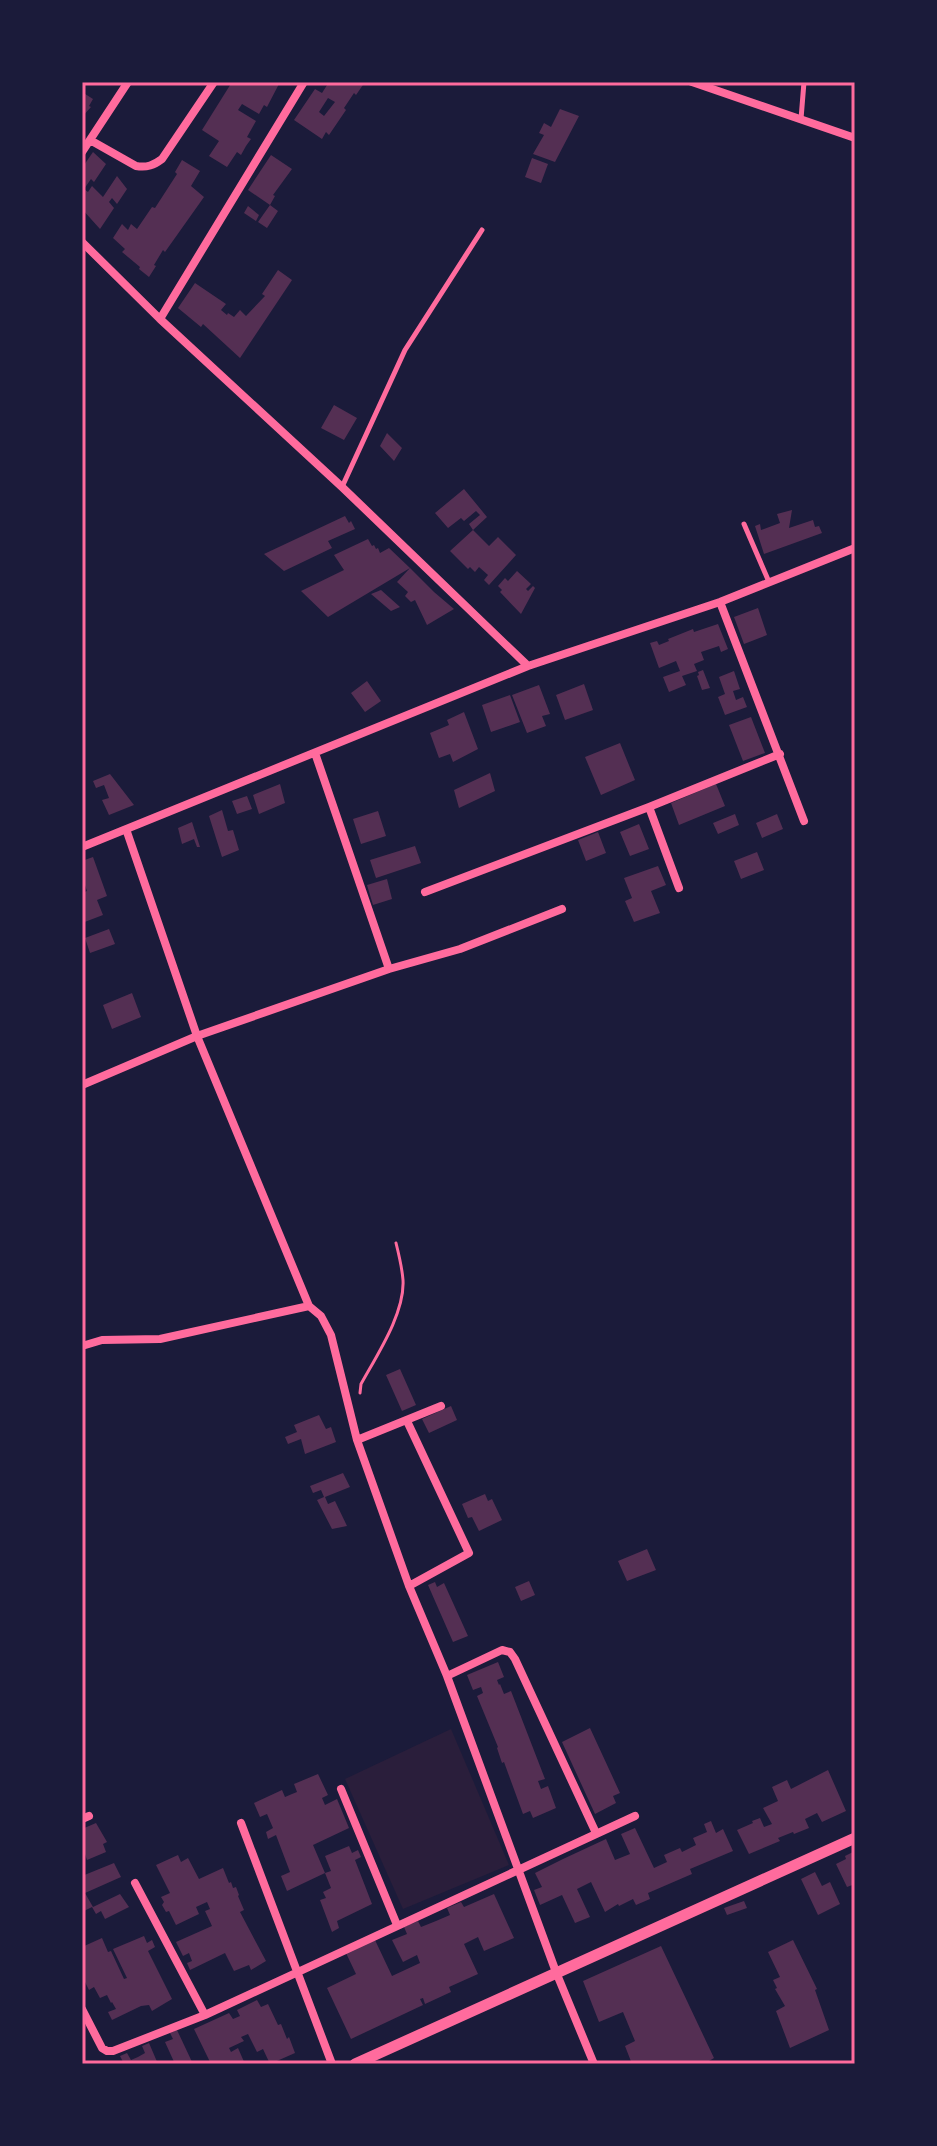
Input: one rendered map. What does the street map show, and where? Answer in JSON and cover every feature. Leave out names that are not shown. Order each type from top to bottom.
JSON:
[{"type":"street","points":[[82,152],[128,82]]},
{"type":"street","points":[[90,140],[136,166],[144,168],[155,164],[162,159],[214,82]]},
{"type":"street","points":[[160,319],[304,82]]},
{"type":"street","points":[[692,82],[855,138]]},
{"type":"street","points":[[82,242],[528,666]]},
{"type":"street","points":[[82,847],[528,666],[720,602],[855,548]]},
{"type":"street","points":[[720,602],[804,821]]},
{"type":"street","points":[[315,753],[389,969]]},
{"type":"street","points":[[425,892],[780,754]]},
{"type":"street","points":[[649,807],[679,888]]},
{"type":"street","points":[[126,829],[197,1036],[309,1306],[321,1316],[331,1335],[357,1440],[409,1586],[447,1676],[556,1972],[594,2064]]},
{"type":"street","points":[[82,1085],[197,1036],[389,969],[460,949],[562,909]]},
{"type":"street","points":[[82,1346],[102,1340],[160,1339],[309,1306]]},
{"type":"street","points":[[357,1440],[441,1406]]},
{"type":"street","points":[[407,1421],[469,1553],[409,1586]]},
{"type":"street","points":[[447,1676],[502,1650],[510,1652],[596,1833]]},
{"type":"street","points":[[341,1789],[397,1925]]},
{"type":"street","points":[[82,2009],[102,2048],[113,2051],[205,2015],[635,1816]]},
{"type":"street","points":[[241,1823],[332,2064]]},
{"type":"street","points":[[355,2064],[855,1838]]},
{"type":"street","points":[[135,1883],[205,2015]]},
{"type":"lane","points":[[801,120],[804,82]]},
{"type":"lane","points":[[342,487],[405,350],[482,230]]},
{"type":"lane","points":[[744,524],[769,582]]},
{"type":"path","points":[[360,1394],[361,1384],[388,1334],[402,1298],[403,1281],[396,1243]]},
{"type":"shaded area","points":[[451,1729],[509,1865],[403,1909],[345,1779]]},
{"type":"building","points":[[232,82],[280,82],[267,107],[264,105],[259,114],[242,104],[238,110],[256,121],[247,137],[251,139],[241,155],[237,152],[227,167],[209,156],[219,141],[202,130]]},
{"type":"building","points":[[329,82],[365,82],[356,95],[354,93],[329,135],[326,132],[322,139],[294,120],[315,89],[322,93]],"holes":[[[328,98],[335,102],[324,116],[319,112]]]},
{"type":"building","points":[[82,92],[93,99],[91,107],[82,117]]},
{"type":"building","points":[[560,109],[579,116],[555,162],[533,154],[544,135],[539,133],[544,123],[551,127]]},
{"type":"building","points":[[93,152],[106,164],[94,182],[91,179],[84,189],[88,192],[92,186],[103,197],[117,176],[127,189],[117,204],[112,198],[109,202],[114,208],[100,229],[82,209],[82,168]]},
{"type":"building","points":[[271,155],[292,169],[273,195],[270,205],[248,190]]},
{"type":"building","points":[[532,158],[548,164],[541,183],[525,177]]},
{"type":"building","points":[[182,160],[200,171],[191,186],[204,197],[165,252],[163,250],[149,277],[122,252],[125,249],[113,238],[122,224],[128,230],[131,224],[137,229],[152,207],[155,208],[177,174],[175,172]]},
{"type":"building","points":[[270,205],[278,211],[267,228],[258,222]]},
{"type":"building","points":[[248,206],[259,215],[256,221],[244,213]]},
{"type":"building","points":[[278,270],[292,280],[240,358],[203,324],[201,327],[178,308],[195,283],[226,304],[221,310],[227,315],[234,317],[240,310],[246,316],[265,296],[262,294]]},
{"type":"building","points":[[334,405],[357,418],[344,440],[321,428]]},
{"type":"building","points":[[387,433],[402,448],[394,461],[380,446]]},
{"type":"building","points":[[464,489],[487,517],[473,530],[469,524],[480,515],[476,511],[448,528],[435,513]]},
{"type":"building","points":[[792,510],[789,528],[813,520],[822,533],[764,554],[755,526],[760,524],[761,530],[780,523],[777,514]]},
{"type":"building","points":[[345,516],[355,529],[328,541],[332,548],[284,571],[264,554]]},
{"type":"building","points":[[473,530],[489,546],[498,537],[516,555],[489,585],[484,580],[488,575],[479,567],[475,572],[470,567],[468,569],[450,551]]},
{"type":"building","points":[[368,539],[380,553],[389,548],[410,568],[328,617],[301,591],[344,570],[334,555]]},
{"type":"building","points":[[410,568],[454,609],[427,625],[415,600],[411,602],[405,596],[408,592],[397,582]]},
{"type":"building","points":[[517,571],[531,584],[526,589],[528,591],[533,586],[535,588],[521,614],[498,586]]},
{"type":"building","points":[[381,590],[400,607],[391,611],[371,594]]},
{"type":"building","points":[[758,608],[767,635],[744,644],[734,617]]},
{"type":"building","points":[[718,624],[728,649],[721,652],[719,646],[701,652],[704,660],[694,664],[697,671],[682,676],[686,685],[669,692],[663,677],[680,671],[676,661],[659,668],[650,643],[657,641],[659,645],[693,629],[694,632]]},
{"type":"building","points":[[703,670],[710,688],[702,690],[697,676]]},
{"type":"building","points":[[734,671],[740,689],[733,691],[736,700],[743,697],[747,707],[725,715],[718,697],[725,694],[719,677]]},
{"type":"building","points":[[367,681],[381,701],[365,712],[351,693]]},
{"type":"building","points":[[584,684],[593,710],[565,720],[556,695]]},
{"type":"building","points":[[539,685],[550,714],[542,716],[546,726],[527,733],[512,695]]},
{"type":"building","points":[[510,695],[520,722],[491,732],[482,705]]},
{"type":"building","points":[[464,712],[478,749],[453,762],[450,754],[439,758],[430,733],[449,725],[447,720]]},
{"type":"building","points":[[751,717],[765,753],[743,761],[729,725]]},
{"type":"building","points":[[620,743],[635,780],[601,795],[585,757]]},
{"type":"building","points":[[490,773],[495,791],[459,808],[454,790]]},
{"type":"building","points":[[110,774],[134,805],[109,815],[102,800],[109,798],[104,785],[96,788],[93,781]]},
{"type":"building","points":[[280,784],[285,803],[259,814],[253,795]]},
{"type":"building","points":[[716,784],[725,806],[679,825],[671,803]]},
{"type":"building","points":[[247,796],[252,809],[237,814],[232,801]]},
{"type":"building","points":[[222,810],[228,831],[233,830],[239,850],[222,857],[209,816]]},
{"type":"building","points":[[378,811],[386,836],[361,844],[353,819]]},
{"type":"building","points":[[735,814],[739,825],[718,834],[713,823]]},
{"type":"building","points":[[777,814],[783,829],[762,838],[756,823]]},
{"type":"building","points":[[192,822],[200,847],[194,839],[182,844],[178,828]]},
{"type":"building","points":[[639,824],[649,849],[630,856],[620,832]]},
{"type":"building","points":[[598,832],[606,853],[586,861],[578,840]]},
{"type":"building","points":[[415,846],[421,863],[376,878],[370,860]]},
{"type":"building","points":[[757,852],[764,870],[741,879],[734,861]]},
{"type":"building","points":[[93,857],[107,896],[97,900],[103,915],[82,923],[82,893],[87,891],[82,876],[82,861]]},
{"type":"building","points":[[658,866],[666,885],[651,891],[660,913],[634,922],[625,901],[632,898],[624,878]]},
{"type":"building","points":[[387,879],[392,899],[373,905],[367,885]]},
{"type":"building","points":[[109,929],[115,944],[90,953],[85,938]]},
{"type":"building","points":[[132,993],[141,1017],[112,1029],[103,1005]]},
{"type":"building","points":[[400,1369],[416,1405],[402,1411],[386,1375]]},
{"type":"building","points":[[451,1406],[457,1420],[429,1433],[422,1419]]},
{"type":"building","points":[[319,1415],[326,1429],[331,1427],[336,1442],[305,1454],[301,1439],[288,1444],[285,1437],[297,1432],[294,1425]]},
{"type":"building","points":[[343,1473],[350,1487],[325,1497],[328,1504],[335,1501],[347,1526],[332,1529],[317,1500],[324,1497],[321,1490],[313,1493],[310,1486]]},
{"type":"building","points":[[485,1494],[488,1501],[492,1499],[502,1520],[479,1531],[462,1504]]},
{"type":"building","points":[[647,1549],[656,1570],[627,1581],[618,1561]]},
{"type":"building","points":[[529,1581],[535,1595],[521,1601],[515,1587]]},
{"type":"building","points":[[435,1582],[437,1587],[444,1583],[468,1636],[453,1642],[428,1585]]},
{"type":"building","points":[[498,1662],[504,1677],[497,1680],[504,1694],[511,1691],[545,1779],[538,1781],[541,1789],[548,1786],[556,1808],[533,1818],[530,1811],[523,1814],[502,1763],[477,1696],[483,1693],[481,1687],[473,1690],[467,1675]]},
{"type":"building","points":[[590,1728],[620,1793],[613,1796],[616,1803],[595,1814],[562,1742]]},
{"type":"building","points":[[828,1770],[846,1811],[822,1822],[817,1813],[805,1819],[809,1828],[778,1838],[780,1841],[749,1854],[737,1830],[760,1818],[764,1827],[772,1824],[763,1808],[778,1801],[772,1787],[787,1780],[791,1789]]},
{"type":"building","points":[[318,1774],[328,1795],[322,1798],[325,1805],[337,1799],[349,1828],[313,1845],[325,1873],[287,1891],[281,1876],[290,1872],[276,1835],[268,1839],[266,1832],[273,1828],[267,1814],[260,1817],[254,1803],[282,1790],[285,1797],[297,1792],[294,1784]]},
{"type":"building","points":[[711,1821],[716,1833],[723,1829],[733,1851],[690,1869],[692,1874],[648,1893],[650,1899],[636,1905],[633,1899],[605,1912],[591,1882],[577,1889],[590,1917],[575,1923],[562,1895],[540,1905],[534,1890],[542,1887],[535,1873],[563,1859],[606,1839],[615,1860],[630,1854],[621,1834],[635,1828],[654,1868],[667,1862],[664,1855],[680,1848],[682,1852],[696,1845],[693,1838],[707,1832],[704,1824]]},
{"type":"building","points":[[96,1823],[107,1842],[103,1844],[106,1852],[87,1860],[85,1854],[82,1855],[82,1829]]},
{"type":"building","points":[[349,1846],[352,1853],[358,1850],[361,1857],[355,1860],[372,1904],[337,1921],[339,1928],[332,1932],[320,1900],[326,1898],[323,1892],[331,1888],[325,1873],[331,1871],[325,1856]]},
{"type":"building","points":[[853,1852],[855,1884],[847,1887],[836,1864]]},
{"type":"building","points":[[178,1855],[181,1862],[188,1858],[199,1879],[223,1868],[229,1883],[236,1887],[244,1910],[240,1912],[266,1961],[251,1970],[249,1965],[234,1971],[225,1953],[190,1970],[187,1963],[192,1961],[189,1953],[183,1956],[176,1942],[212,1926],[205,1911],[210,1909],[207,1902],[196,1907],[199,1914],[176,1925],[162,1905],[161,1897],[170,1893],[156,1865]]},
{"type":"building","points":[[114,1863],[121,1877],[85,1893],[82,1876]]},
{"type":"building","points":[[815,1872],[822,1886],[830,1882],[840,1904],[818,1915],[801,1879]]},
{"type":"building","points":[[85,1893],[93,1907],[120,1894],[129,1907],[105,1919],[101,1911],[96,1914],[92,1907],[82,1912],[82,1895]]},
{"type":"building","points":[[494,1894],[514,1938],[484,1951],[478,1937],[464,1944],[478,1974],[449,1987],[451,1992],[425,2004],[423,1998],[420,1999],[423,2005],[351,2039],[327,1988],[356,1974],[346,1953],[375,1940],[392,1976],[420,1963],[417,1955],[403,1962],[392,1940],[407,1934],[404,1927],[418,1921],[421,1927],[450,1915],[447,1908],[461,1902],[464,1907]]},
{"type":"building","points":[[744,1901],[747,1908],[727,1915],[724,1908]]},
{"type":"building","points":[[144,1936],[147,1943],[152,1940],[155,1947],[148,1951],[172,1999],[152,2011],[149,2005],[141,2006],[112,2020],[108,2012],[116,2009],[112,2002],[107,1995],[100,1998],[94,1987],[89,1990],[82,1976],[82,1947],[102,1938],[124,1979],[127,1978],[113,1949]]},
{"type":"building","points":[[793,1940],[817,1989],[829,2030],[790,2048],[776,2011],[785,2006],[773,1980],[780,1977],[768,1952]]},
{"type":"building","points":[[661,1946],[714,2058],[704,2064],[632,2064],[625,2046],[635,2041],[623,2012],[599,2022],[583,1981]]},
{"type":"building","points":[[257,2000],[261,2007],[268,2004],[278,2025],[281,2024],[287,2039],[289,2037],[295,2053],[270,2064],[263,2049],[257,2052],[248,2034],[241,2037],[244,2041],[229,2048],[231,2052],[238,2048],[245,2064],[211,2064],[194,2029],[229,2013],[233,2019],[240,2016],[237,2010]]},
{"type":"building","points":[[177,2030],[193,2064],[175,2064],[165,2042],[173,2039],[170,2033]]},
{"type":"building","points":[[149,2043],[158,2064],[124,2064],[120,2056],[127,2053],[131,2060],[138,2057],[145,2053],[142,2046]]}]
